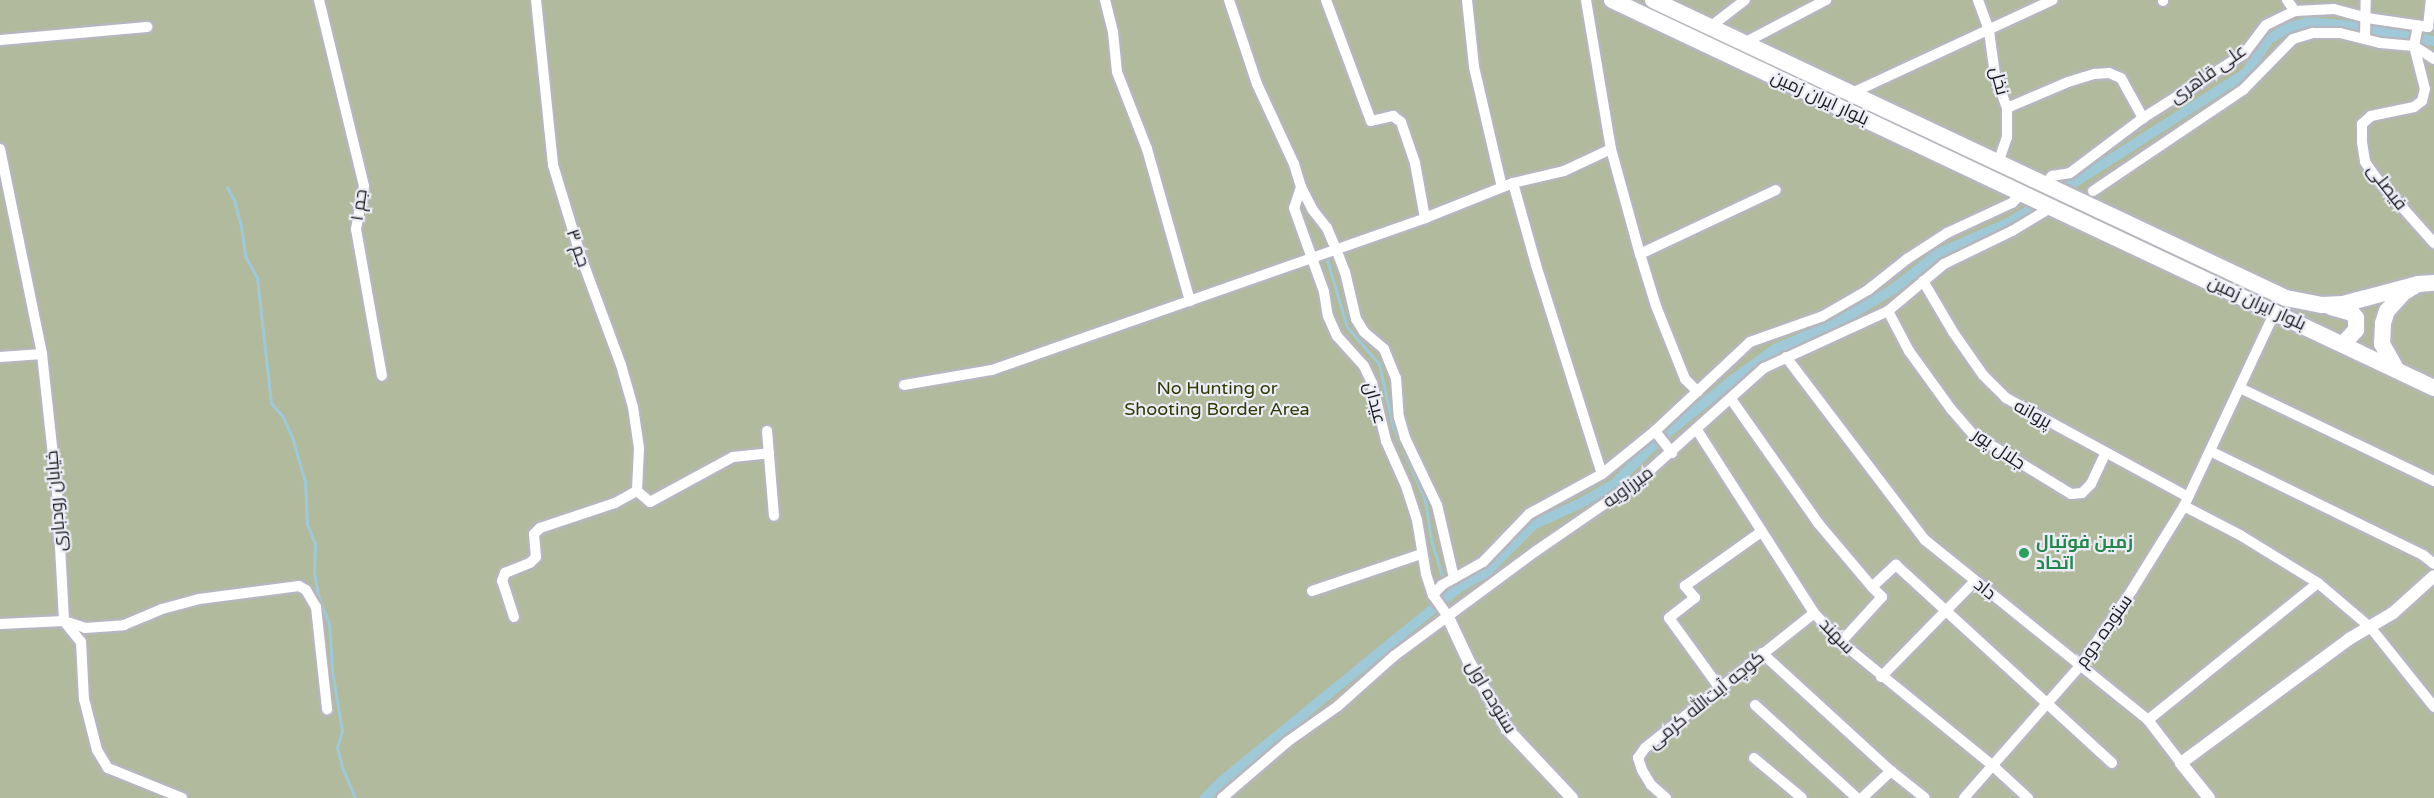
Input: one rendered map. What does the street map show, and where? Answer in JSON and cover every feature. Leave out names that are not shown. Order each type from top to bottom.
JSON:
[{"type":"main road","name":"بلوار ایران زمین","points":[[1611,0],[2434,388]]},
{"type":"main road","name":"بلوار ایران زمین","points":[[1653,0],[2286,298],[2322,305],[2359,301],[2426,283]]},
{"type":"main road","points":[[2397,369],[2382,344],[2383,323],[2393,303],[2426,283]]},
{"type":"main road","points":[[2322,305],[2352,313],[2356,318],[2356,330],[2343,344]]},
{"type":"street","name":"جم ۱","points":[[319,0],[364,186],[356,229],[381,376]]},
{"type":"street","name":"جم ۳","points":[[536,0],[553,165],[581,257],[621,364],[633,407],[639,448],[636,491]]},
{"type":"street","points":[[1105,0],[1113,32],[1117,72],[1147,149],[1190,301]]},
{"type":"street","name":"عیدان","points":[[1229,0],[1257,84],[1294,164],[1301,187],[1312,210],[1327,228],[1336,249],[1356,319],[1364,332],[1384,349],[1396,378],[1399,417],[1405,438],[1437,505],[1449,581]]},
{"type":"street","points":[[1326,0],[1371,121],[1393,116],[1401,122],[1415,163],[1425,218]]},
{"type":"street","points":[[1467,0],[1474,67],[1502,188]]},
{"type":"street","points":[[1586,0],[1611,149],[1640,254],[1656,306],[1685,379],[1698,392]]},
{"type":"street","points":[[1710,27],[1745,0]]},
{"type":"street","points":[[1744,43],[1826,0]]},
{"type":"street","name":"نخل","points":[[1978,0],[1989,31],[1995,75],[2007,108],[2007,137],[1998,163]]},
{"type":"street","points":[[1852,93],[2052,0]]},
{"type":"street","points":[[2288,0],[2295,11]]},
{"type":"street","points":[[2366,0],[2366,28]]},
{"type":"street","points":[[2415,44],[2424,27],[2431,0]]},
{"type":"street","name":"علی قاهری","points":[[2048,185],[2052,176],[2070,173],[2143,118],[2244,54],[2266,25],[2295,11],[2334,9],[2366,28],[2424,27]]},
{"type":"street","points":[[0,40],[147,27]]},
{"type":"street","points":[[2093,191],[2243,90],[2293,39],[2313,33],[2340,33],[2366,28],[2415,44],[2434,59]]},
{"type":"street","name":"فیصلی","points":[[2415,44],[2425,89],[2422,101],[2414,107],[2371,116],[2362,123],[2362,142],[2365,162],[2377,179],[2434,243]]},
{"type":"street","points":[[2007,108],[2068,82],[2095,74],[2109,73],[2121,78],[2143,118]]},
{"type":"street","name":"خیابان رودباری","points":[[0,149],[6,205],[42,354],[57,491],[64,621]]},
{"type":"street","points":[[904,385],[992,370],[1425,218],[1514,183],[1564,171],[1611,149]]},
{"type":"street","points":[[1514,183],[1536,265],[1602,474]]},
{"type":"street","name":"عیدان","points":[[1301,187],[1294,208],[1312,258],[1328,316],[1337,336],[1364,366],[1372,383],[1386,441],[1406,486],[1416,520],[1421,554],[1435,597],[1446,613]]},
{"type":"street","points":[[1640,254],[1776,190]]},
{"type":"street","points":[[1435,597],[1449,581],[1483,562],[1529,514],[1602,474],[1657,433],[1750,342],[1822,316],[1868,290],[1907,259],[1947,233],[2012,203],[2025,194]]},
{"type":"street","name":"میرزاویه","points":[[1222,798],[1287,742],[1338,706],[1446,613],[1638,482],[1670,449],[1697,430],[1764,368],[1888,311],[1944,264],[2012,231],[2052,207]]},
{"type":"street","name":"پروانه","points":[[1923,281],[1953,333],[1983,375],[2006,398],[2106,452],[2318,583],[2371,628],[2434,707]]},
{"type":"street","name":"جلال پور","points":[[1888,311],[1909,351],[1951,410],[1973,434],[2071,494],[2082,493],[2091,484],[2106,452]]},
{"type":"street","name":"ستوده دوم","points":[[1964,798],[2080,666],[2132,590],[2186,501],[2275,312]]},
{"type":"street","points":[[0,357],[42,354]]},
{"type":"street","name":"داد","points":[[1786,357],[1925,540],[2148,720],[2205,797]]},
{"type":"street","points":[[2240,388],[2434,481]]},
{"type":"street","points":[[1731,399],[1818,523],[1882,597],[1841,642]]},
{"type":"street","name":"سهند","points":[[1697,430],[1814,613],[1841,642],[1881,677],[1992,765],[2028,798]]},
{"type":"street","points":[[767,431],[774,516]]},
{"type":"street","points":[[1657,433],[1670,449]]},
{"type":"street","points":[[2210,451],[2423,555],[2434,564]]},
{"type":"street","points":[[514,617],[502,581],[505,573],[530,563],[536,557],[534,534],[540,528],[615,503],[636,491],[650,502],[733,457],[769,453]]},
{"type":"street","points":[[1719,687],[1670,618],[1695,598],[1685,586],[1761,532]]},
{"type":"street","points":[[1312,591],[1421,554]]},
{"type":"street","points":[[1872,587],[1896,565],[2112,763]]},
{"type":"street","points":[[2181,763],[2349,639],[2393,613],[2434,576]]},
{"type":"street","points":[[1881,677],[1975,581]]},
{"type":"street","points":[[2148,720],[2318,583]]},
{"type":"street","points":[[0,624],[64,621],[85,628],[124,625],[162,609],[199,599],[299,586],[306,590],[316,607],[327,709]]},
{"type":"street","name":"ستوده اول","points":[[1446,613],[1468,662],[1507,729],[1572,798]]},
{"type":"street","name":"کوچه آیت‌الله کرمی","points":[[1666,798],[1651,785],[1638,758],[1645,748],[1814,613]]},
{"type":"street","points":[[64,621],[81,642],[84,699],[97,750],[108,768],[182,798]]},
{"type":"street","points":[[1762,653],[1891,771],[1925,798]]},
{"type":"street","points":[[1755,705],[1857,798]]},
{"type":"street","points":[[1754,758],[1802,798]]},
{"type":"street","points":[[1862,798],[1891,771]]},
{"type":"green space","name":"No Hunting or Shooting Border Area","points":[[0,0],[2434,0],[2434,798],[0,798]]},
{"type":"waterway","points":[[2058,193],[2246,73],[2268,40],[2287,28],[2309,22],[2343,25],[2434,41]]},
{"type":"waterway","points":[[227,187],[234,200],[241,226],[245,256],[257,278],[271,403],[283,417],[292,437],[305,482],[307,524],[315,544],[314,572],[318,595],[329,623],[332,671],[342,731],[337,747],[342,767],[355,798]]},
{"type":"waterway","points":[[1205,798],[1223,780],[1460,587],[1487,572],[1533,525],[1581,503],[1614,484],[1658,441],[1731,381],[1775,349],[1833,325],[1892,290],[1939,253],[2008,223],[2045,201]]},
{"type":"waterway","points":[[1327,260],[1347,327],[1379,364],[1393,427],[1425,500],[1431,540],[1441,573],[1453,593]]},
{"type":"place","name":"زمین فوتبال اتحاد","points":[[2024,553]]}]
